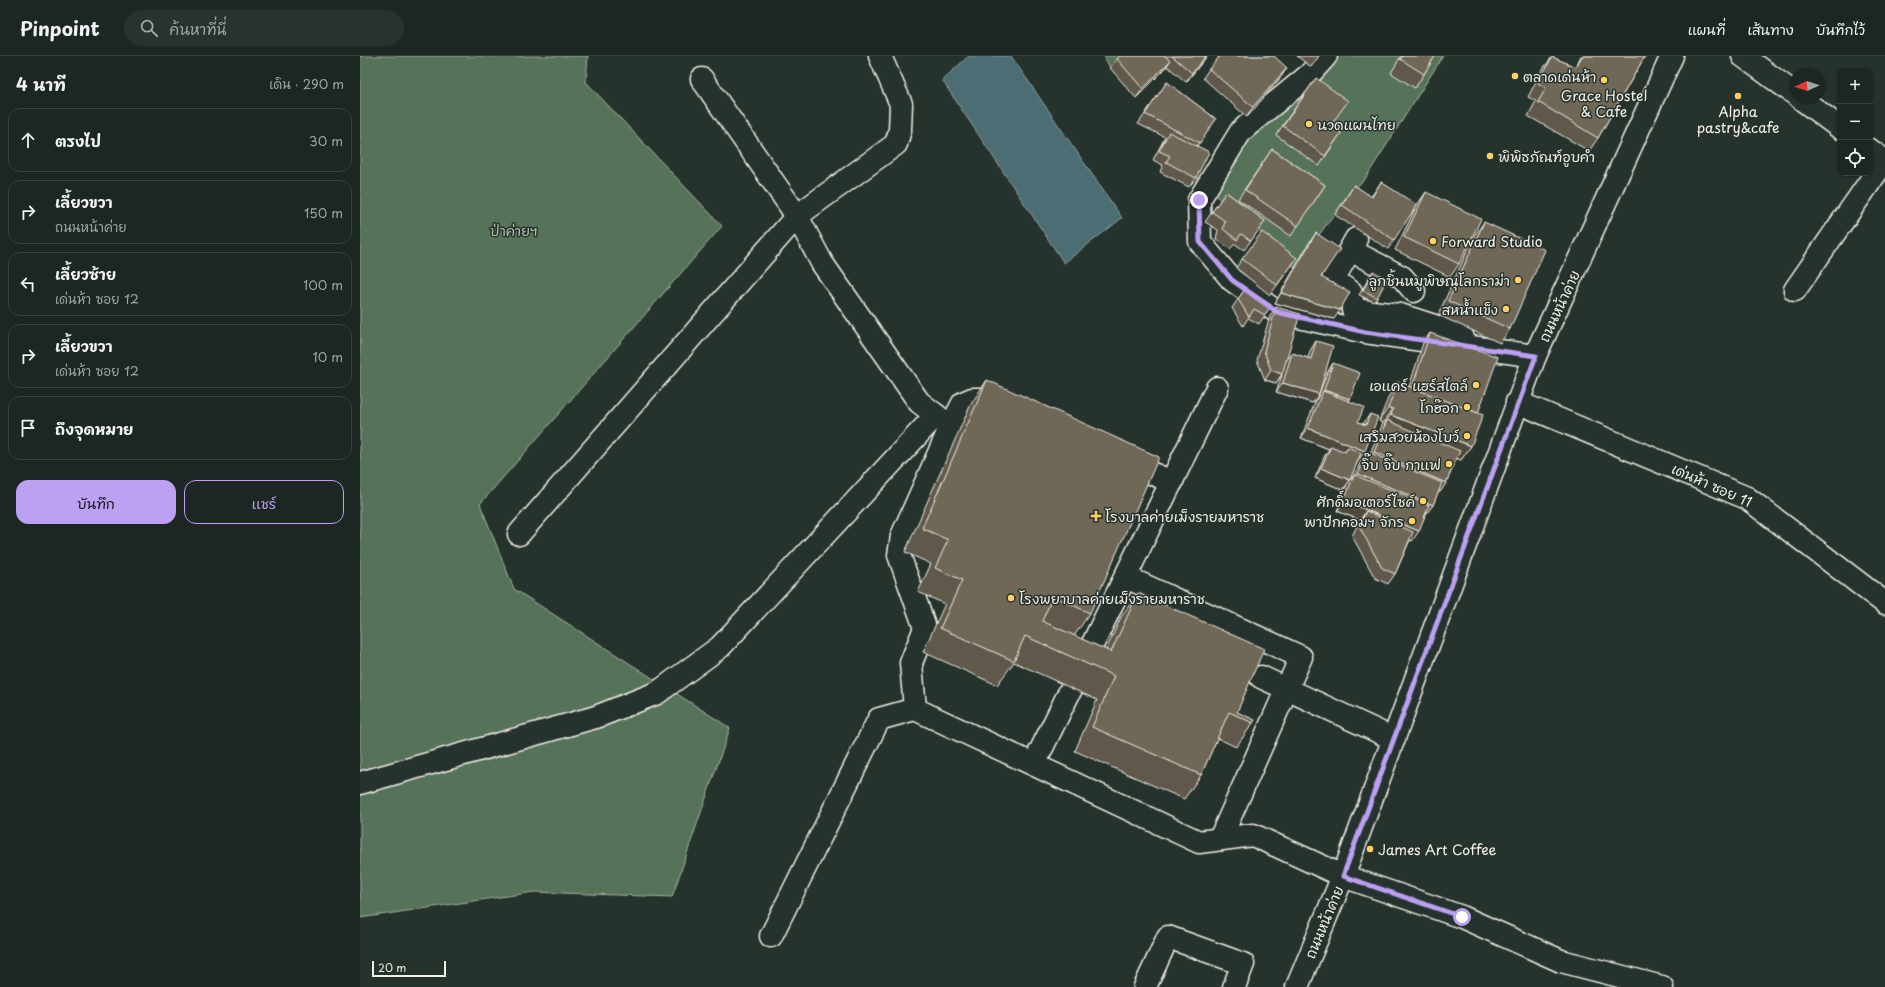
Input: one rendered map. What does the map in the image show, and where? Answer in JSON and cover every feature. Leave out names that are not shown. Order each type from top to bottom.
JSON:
[{"type":"street","points":[[519,534],[797,216],[896,144],[900,130],[901,104],[880,56]]},
{"type":"street","points":[[1326,56],[1309,75],[1241,131],[1199,200],[1200,242],[1232,280],[1277,312],[1365,332],[1536,356]]},
{"type":"street","name":"ถนนหน้าค่าย","points":[[1297,987],[1343,876],[1517,402],[1536,356],[1672,56]]},
{"type":"street","points":[[1743,56],[1789,90]]},
{"type":"street","points":[[702,79],[797,216],[822,263],[905,383],[919,402],[943,421]]},
{"type":"street","points":[[1808,104],[1837,126]]},
{"type":"street","points":[[1795,290],[1885,160],[1873,152]]},
{"type":"street","points":[[1414,291],[1402,277],[1353,245],[1333,280],[1351,292],[1354,310],[1400,315],[1456,333],[1482,349]]},
{"type":"street","points":[[1034,764],[1217,388]]},
{"type":"street","points":[[360,783],[596,717],[657,693],[720,647],[943,421],[963,403],[972,398],[983,399],[1019,415]]},
{"type":"street","name":"เด่นห้า ซอย 11","points":[[1517,402],[1747,498],[1885,604]]},
{"type":"street","points":[[916,710],[911,663],[925,628],[899,555],[902,536],[943,421]]},
{"type":"street","points":[[1106,454],[1172,482]]},
{"type":"street","points":[[1126,577],[1300,657],[1220,839]]},
{"type":"street","points":[[1262,677],[1394,739]]},
{"type":"street","points":[[771,936],[879,719],[916,710],[1199,842],[1252,834],[1343,876],[1462,917],[1561,961],[1662,987]]},
{"type":"street","points":[[1146,987],[1168,937],[1243,964],[1234,987]]},
{"type":"green space","name":"ป่าค่ายฯ","points":[[360,56],[588,56],[586,82],[722,226],[480,504],[514,589],[730,728],[672,897],[534,892],[360,918]]},
{"type":"green space","points":[[1104,56],[1123,56],[1110,68]]},
{"type":"green space","points":[[1331,56],[1443,56],[1365,179],[1348,195],[1295,268],[1258,230],[1212,193],[1254,130]]},
{"type":"water","points":[[969,56],[1011,56],[1122,218],[1064,263],[942,80]]},
{"type":"building","points":[[1120,56],[1165,56],[1170,61],[1143,89],[1117,59]]},
{"type":"building","points":[[1172,56],[1206,56],[1192,73]]},
{"type":"building","points":[[1220,56],[1274,56],[1287,68],[1253,107],[1209,69]]},
{"type":"building","points":[[1403,56],[1435,56],[1424,74],[1400,59]]},
{"type":"building","points":[[1582,56],[1645,56],[1598,138],[1538,102],[1546,88],[1538,83],[1552,57],[1576,67]]},
{"type":"building","points":[[1316,78],[1348,101],[1330,126],[1341,133],[1325,156],[1283,126]]},
{"type":"building","points":[[1167,82],[1216,119],[1200,143],[1145,114]]},
{"type":"building","points":[[1169,132],[1209,152],[1196,178],[1166,162],[1170,156],[1159,151]]},
{"type":"building","points":[[1272,149],[1325,185],[1298,226],[1245,190]]},
{"type":"building","points":[[1381,182],[1417,205],[1394,240],[1342,205],[1354,185],[1372,197]]},
{"type":"building","points":[[1226,192],[1265,221],[1251,241],[1241,234],[1237,240],[1223,229],[1225,221],[1212,212]]},
{"type":"building","name":"Forward Studio","points":[[1426,192],[1481,219],[1459,264],[1404,237]]},
{"type":"building","points":[[1484,222],[1545,250],[1510,329],[1448,301]]},
{"type":"building","points":[[1262,232],[1297,258],[1277,285],[1242,259]]},
{"type":"building","points":[[1316,233],[1340,249],[1321,277],[1350,292],[1340,310],[1281,293]]},
{"type":"building","points":[[1373,271],[1387,279],[1377,298],[1363,290]]},
{"type":"building","points":[[1245,289],[1271,305],[1265,315],[1254,309],[1249,317],[1238,299]]},
{"type":"building","points":[[1276,307],[1300,314],[1282,374],[1271,370],[1264,351]]},
{"type":"building","points":[[1430,333],[1498,357],[1478,413],[1412,388]]},
{"type":"building","points":[[1316,341],[1333,346],[1319,394],[1283,383],[1292,353],[1311,359]]},
{"type":"building","points":[[1333,363],[1360,373],[1350,399],[1324,390]]},
{"type":"building","name":"โรงพยาบาลค่ายเม็งรายมหาราช","points":[[987,380],[1159,457],[1090,613],[1053,596],[1042,621],[1111,652],[1138,593],[1264,649],[1237,712],[1255,720],[1253,723],[1229,712],[1201,775],[1092,727],[1114,676],[1025,636],[1014,661],[940,628],[962,580],[935,568],[948,540],[922,528]]},
{"type":"building","points":[[1398,382],[1483,415],[1471,446],[1391,415],[1393,409],[1388,408]]},
{"type":"building","points":[[1323,391],[1364,407],[1358,422],[1366,425],[1370,414],[1378,417],[1365,451],[1308,428]]},
{"type":"building","points":[[1387,420],[1460,451],[1446,483],[1374,452]]},
{"type":"building","points":[[1331,446],[1345,452],[1348,447],[1361,453],[1350,480],[1321,468]]},
{"type":"building","points":[[1368,452],[1442,483],[1433,505],[1358,474]]},
{"type":"building","points":[[1354,475],[1429,505],[1419,531],[1344,501]]},
{"type":"building","points":[[1366,511],[1413,532],[1395,574],[1382,568],[1359,526]]},
{"type":"place","name":"ตลาดเด่นห้า","points":[[1515,76]]},
{"type":"place","name":"Grace Hostel & Cafe","points":[[1604,80]]},
{"type":"place","name":"Alpha pastry&cafe","points":[[1738,96]]},
{"type":"place","name":"นวดแผนไทย","points":[[1309,124]]},
{"type":"place","name":"พิพิธภัณฑ์อูบคำ","points":[[1490,156]]},
{"type":"place","name":"Forward Studio","points":[[1433,241]]},
{"type":"place","name":"ลูกชิ้นหมูพิษณุโลกราม่า","points":[[1518,280]]},
{"type":"place","name":"สหน้ำแข็ง","points":[[1506,309]]},
{"type":"place","name":"เอแคร์ แฮร์สไตล์","points":[[1476,385]]},
{"type":"place","name":"โกฮ๊อก","points":[[1467,407]]},
{"type":"place","name":"เสริมสวยน้องโบว์","points":[[1467,436]]},
{"type":"place","name":"จิ๊บ จิ๊บ กาแฟ","points":[[1449,464]]},
{"type":"place","name":"ศักดิ์มอเตอร์ไซค์","points":[[1423,501]]},
{"type":"place","name":"โรงบาลค่ายเม็งรายมหาราช","points":[[1096,516]]},
{"type":"place","name":"พาปักคอมฯ จักร","points":[[1412,521]]},
{"type":"place","name":"โรงพยาบาลค่ายเม็งรายมหาราช","points":[[1011,598]]},
{"type":"place","name":"James Art Coffee","points":[[1370,849]]},
{"type":"route","points":[[1199,200],[1200,242],[1232,280],[1277,312],[1365,332],[1536,356],[1517,402],[1343,876],[1462,917]]}]
